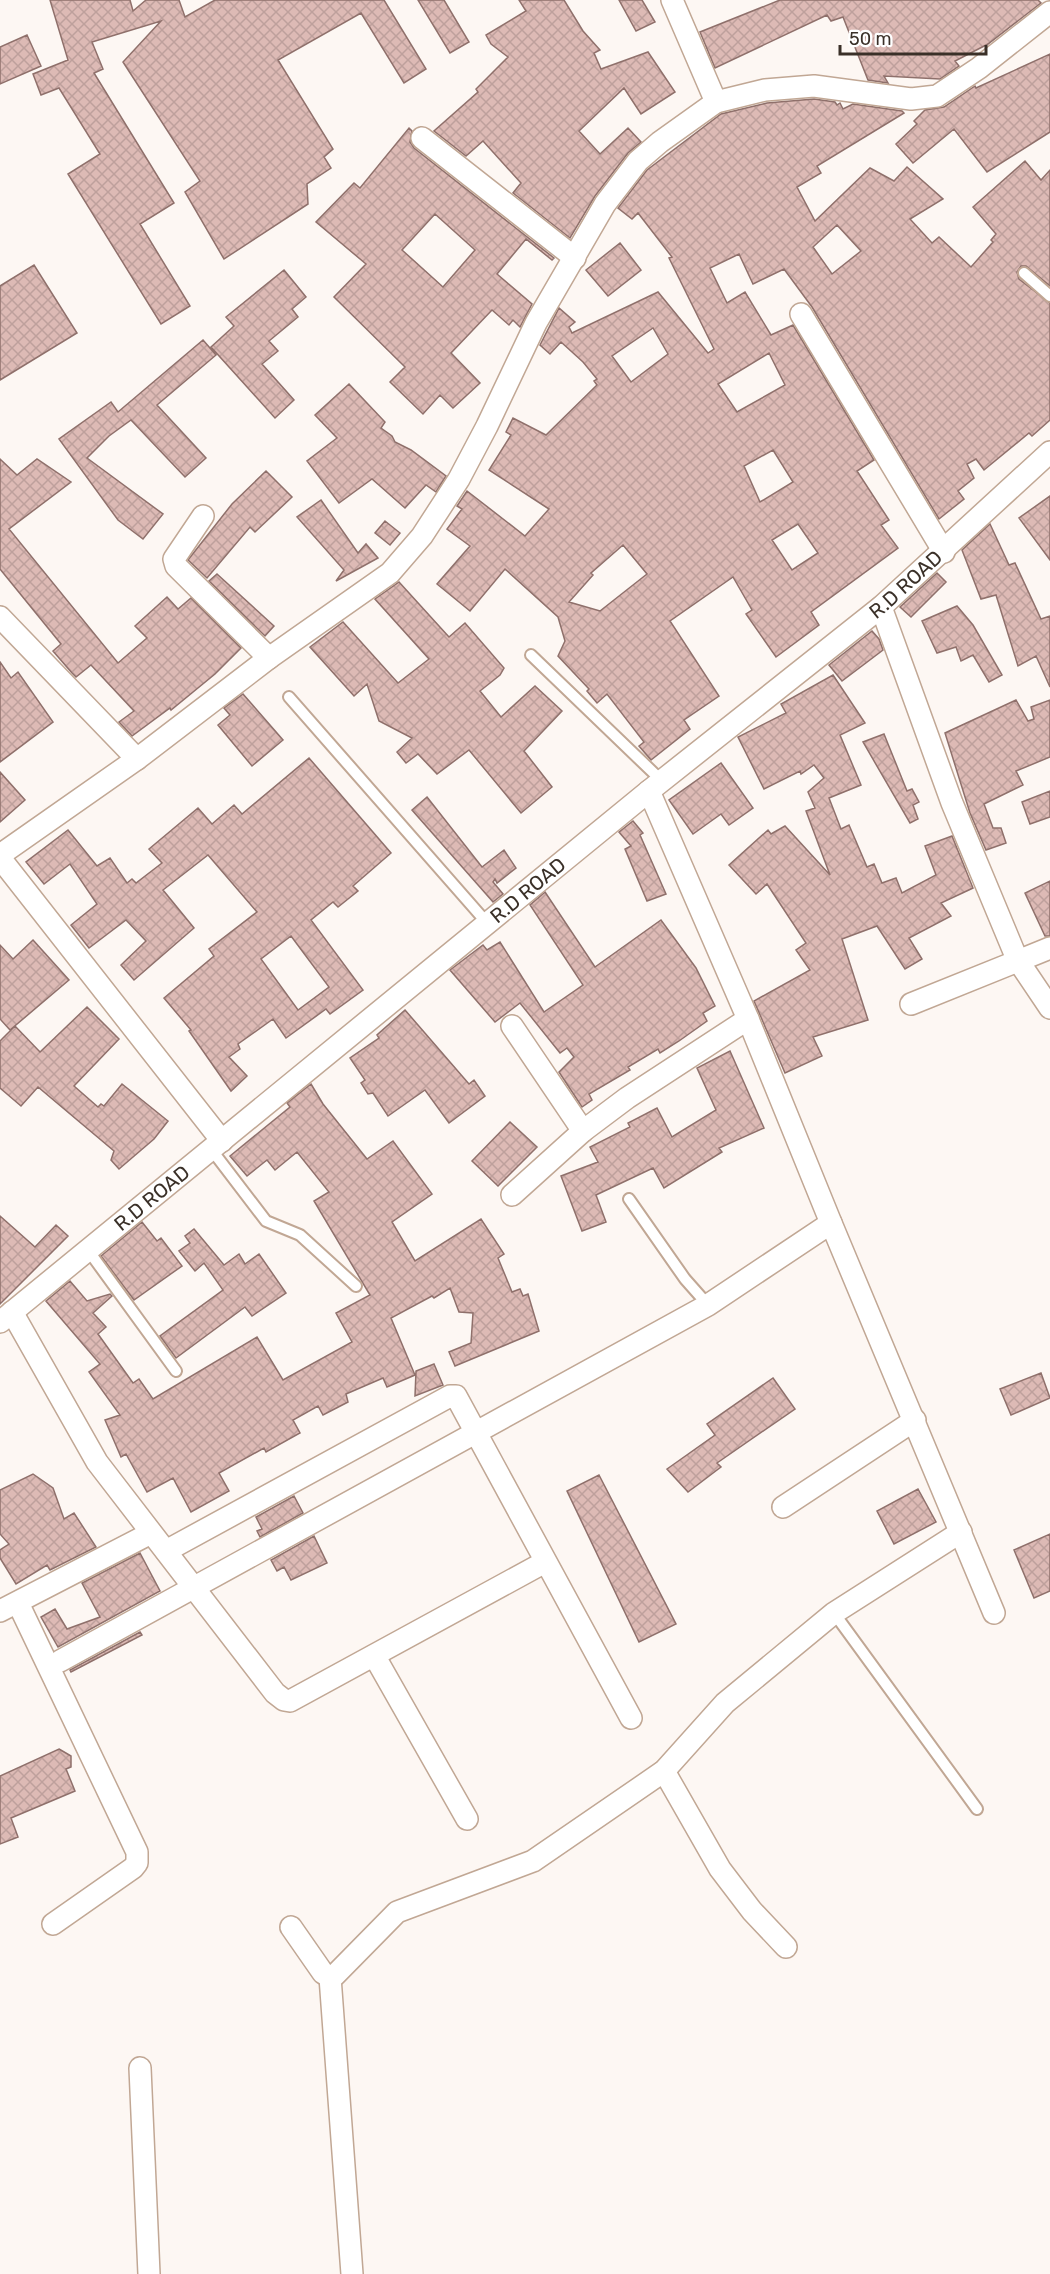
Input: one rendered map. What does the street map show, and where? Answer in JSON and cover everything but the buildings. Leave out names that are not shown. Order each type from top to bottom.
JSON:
[{"type":"street","points":[[672,0],[716,102]]},
{"type":"street","points":[[217,1145],[0,857],[137,759],[269,657],[390,573],[422,536],[459,479],[488,426],[536,323],[604,204],[638,161],[682,124],[716,102],[765,90],[814,86],[911,99],[938,96],[979,68],[1050,12]]},
{"type":"street","points":[[422,138],[575,258]]},
{"type":"street","points":[[801,314],[944,552]]},
{"type":"street","name":"R.D ROAD","points":[[6,1317],[656,786],[881,607],[944,552],[1050,452]]},
{"type":"street","points":[[203,516],[174,560],[176,566],[269,657]]},
{"type":"street","points":[[881,607],[952,803],[1017,959],[1050,1008]]},
{"type":"street","points":[[0,616],[137,759]]},
{"type":"street","points":[[656,786],[831,1223],[994,1613]]},
{"type":"street","points":[[911,1004],[1017,959],[1050,948]]},
{"type":"street","points":[[512,1195],[583,1131],[652,1080],[748,1019]]},
{"type":"street","points":[[512,1026],[583,1131]]},
{"type":"street","points":[[60,1661],[708,1305],[831,1223]]},
{"type":"street","points":[[6,1317],[97,1462],[275,1693],[284,1700],[290,1701],[375,1657],[545,1562]]},
{"type":"street","points":[[166,1551],[450,1396],[456,1396],[631,1718]]},
{"type":"street","points":[[783,1507],[915,1420]]},
{"type":"street","points":[[291,1927],[323,1974],[330,1977],[335,1975],[397,1912],[533,1861],[664,1771],[725,1703],[834,1613],[961,1532]]},
{"type":"street","points":[[53,1924],[133,1868],[137,1863],[137,1852],[9,1607],[151,1533]]},
{"type":"street","points":[[375,1657],[467,1819]]},
{"type":"street","points":[[664,1771],[720,1869],[752,1911],[786,1947]]},
{"type":"street","points":[[330,1977],[352,2274]]},
{"type":"street","points":[[140,2068],[149,2274]]},
{"type":"lane","points":[[1023,273],[1050,296]]},
{"type":"lane","points":[[531,655],[656,786]]},
{"type":"lane","points":[[289,697],[488,924]]},
{"type":"lane","points":[[217,1145],[266,1221],[300,1235],[356,1286]]},
{"type":"lane","points":[[629,1199],[685,1279],[708,1305]]},
{"type":"lane","points":[[88,1250],[176,1371]]},
{"type":"lane","points":[[834,1613],[977,1809]]}]
